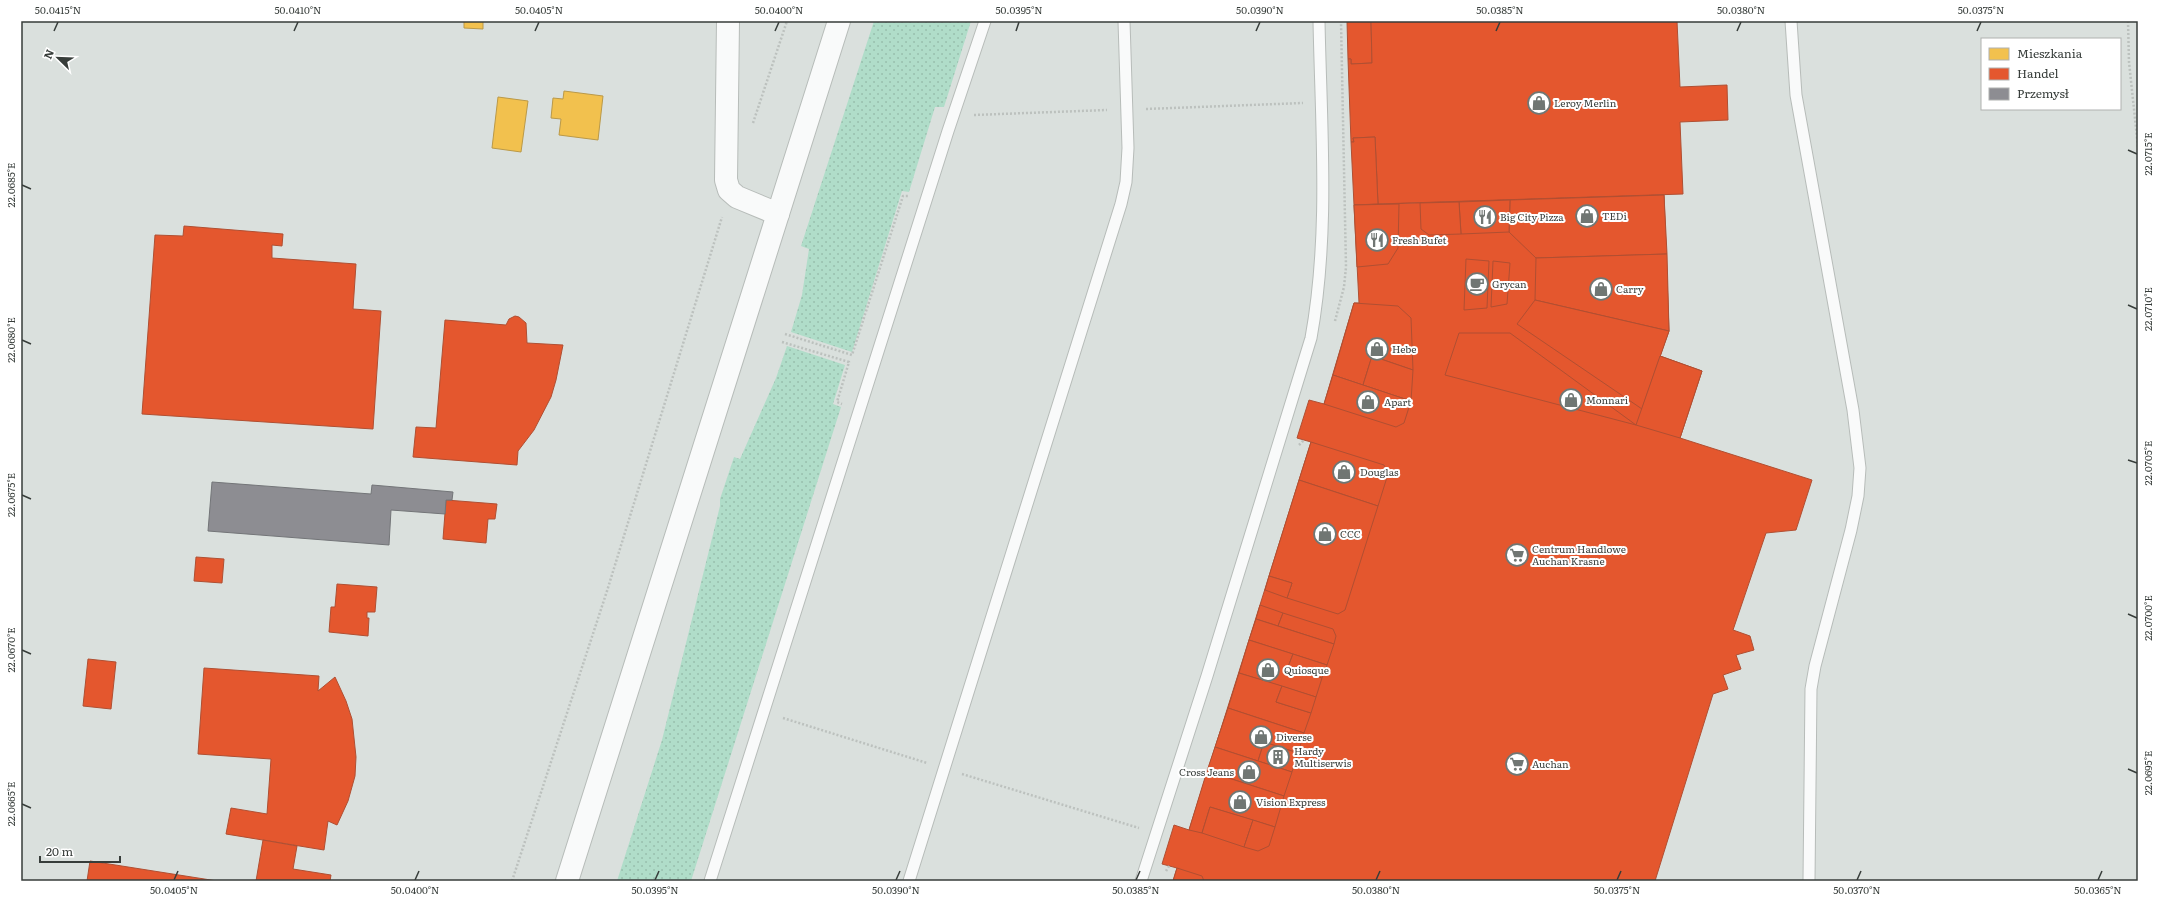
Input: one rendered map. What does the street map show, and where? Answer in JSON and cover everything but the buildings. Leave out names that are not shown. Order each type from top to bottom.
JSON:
[{"type":"main road","points":[[728,21],[726,180],[730,192],[737,197],[778,214]]},
{"type":"main road","points":[[567,881],[839,21]]},
{"type":"lane","points":[[710,881],[948,131],[985,21]]},
{"type":"lane","points":[[909,881],[1121,204],[1126,182],[1128,148],[1124,21]]},
{"type":"lane","points":[[1141,881],[1207,676],[1311,338],[1316,307],[1324,204],[1319,21]]},
{"type":"lane","points":[[1791,21],[1796,95],[1853,410],[1860,468],[1858,496],[1851,530],[1815,666],[1811,689],[1810,881]]},
{"type":"path","points":[[751,128],[787,21]]},
{"type":"path","points":[[2128,21],[2129,62],[2138,147]]},
{"type":"path","points":[[512,881],[609,584],[730,192]]},
{"type":"path","points":[[784,334],[852,356],[903,196],[912,197]]},
{"type":"path","points":[[782,342],[850,362],[837,402]]},
{"type":"green space","points":[[874,21],[971,21],[944,107],[935,107],[909,192],[902,191],[852,352],[791,332],[802,295],[809,249],[801,246]]},
{"type":"green space","points":[[787,346],[845,365],[833,404],[841,407],[691,881],[617,881],[662,740],[720,506],[720,499],[734,457],[740,459],[776,378]]},
{"type":"place","name":"Leroy Merlin","points":[[1539,103]]},
{"type":"place","name":"TEDi","points":[[1587,216]]},
{"type":"place","name":"Big City Pizza","points":[[1485,217]]},
{"type":"place","name":"Fresh Bufet","points":[[1377,240]]},
{"type":"place","name":"Grycan","points":[[1477,284]]},
{"type":"place","name":"Carry","points":[[1601,289]]},
{"type":"place","name":"Hebe","points":[[1377,349]]},
{"type":"place","name":"Monnari","points":[[1571,400]]},
{"type":"place","name":"Apart","points":[[1368,402]]},
{"type":"place","name":"Douglas","points":[[1344,472]]},
{"type":"place","name":"CCC","points":[[1325,534]]},
{"type":"place","name":"Centrum Handlowe Auchan Krasne","points":[[1517,555]]},
{"type":"place","name":"Quiosque","points":[[1268,670]]},
{"type":"place","name":"Diverse","points":[[1261,737]]},
{"type":"place","name":"Hardy Multiserwis","points":[[1278,757]]},
{"type":"place","name":"Auchan","points":[[1517,764]]},
{"type":"place","name":"Cross Jeans","points":[[1249,772]]},
{"type":"place","name":"Vision Express","points":[[1240,802]]}]
